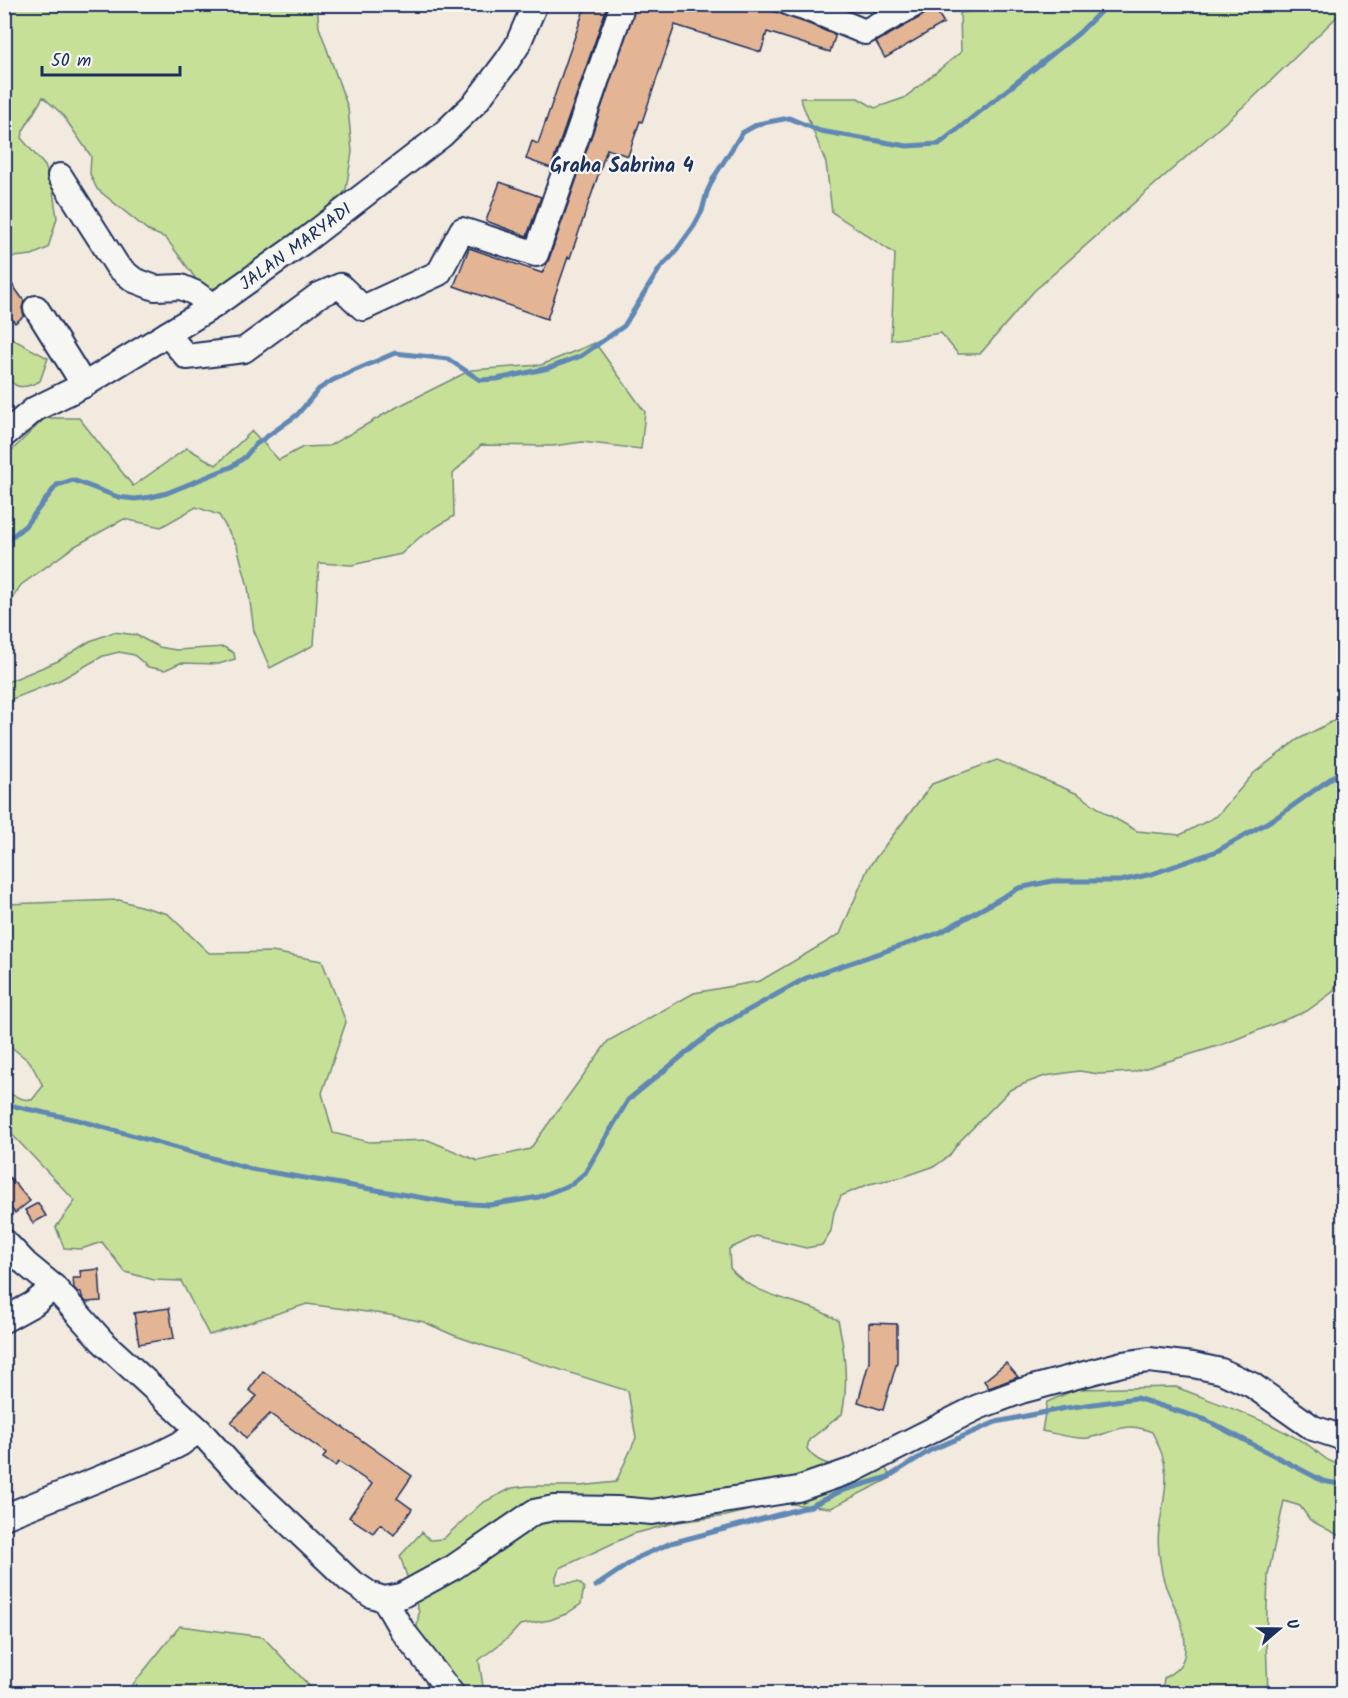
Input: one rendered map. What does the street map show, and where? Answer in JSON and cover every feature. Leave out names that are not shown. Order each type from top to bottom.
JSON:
[{"type":"street","name":"JALAN MARYADI","points":[[4,435],[35,409],[84,385],[213,306],[307,239],[442,135],[476,102],[507,61],[517,46],[535,4]]},
{"type":"street","points":[[166,334],[188,357],[244,350],[319,295],[340,286],[363,308],[439,273],[462,230],[536,254],[623,4]]},
{"type":"street","points":[[791,4],[865,32],[915,4]]},
{"type":"street","points":[[60,176],[118,267],[134,280],[156,288],[181,287],[195,293],[213,306]]},
{"type":"street","points":[[36,308],[84,385]]},
{"type":"street","points":[[4,1241],[26,1264],[54,1287],[102,1341],[199,1430],[249,1485],[350,1580],[371,1594],[384,1599],[401,1596],[454,1567],[534,1512],[554,1508],[652,1512],[798,1489],[853,1470],[978,1407],[1021,1391],[1122,1364],[1149,1360],[1221,1371],[1252,1385],[1313,1428],[1344,1438]]},
{"type":"street","points":[[4,1320],[33,1304],[54,1287]]},
{"type":"street","points":[[4,1516],[158,1455],[180,1444],[199,1430]]},
{"type":"street","points":[[384,1599],[402,1630],[452,1694]]},
{"type":"green space","points":[[1343,4],[1344,10],[1253,98],[1034,291],[980,354],[958,354],[941,333],[891,340],[895,254],[832,212],[826,163],[800,98],[858,98],[875,108],[904,98],[961,52],[960,13],[979,10],[981,5]]},
{"type":"green space","points":[[4,5],[317,5],[319,27],[348,108],[352,152],[346,189],[328,216],[218,289],[201,286],[166,238],[149,231],[97,189],[90,174],[91,156],[62,114],[43,97],[23,131],[22,139],[45,166],[52,185],[57,218],[48,248],[32,255],[5,258]]},
{"type":"green space","points":[[5,329],[14,340],[48,358],[40,381],[27,386],[18,386],[11,382],[5,364]]},
{"type":"green space","points":[[595,343],[645,412],[641,449],[582,442],[553,446],[481,445],[453,474],[454,516],[420,537],[401,554],[352,565],[319,563],[314,645],[270,668],[254,631],[248,587],[237,546],[219,515],[196,507],[161,527],[124,519],[75,546],[21,585],[5,609],[5,457],[45,418],[79,418],[133,486],[187,448],[216,465],[252,431],[279,460],[303,447],[329,446],[397,407],[471,370],[541,365]]},
{"type":"green space","points":[[114,632],[136,635],[159,647],[176,650],[224,647],[234,653],[235,659],[219,664],[180,663],[165,670],[148,667],[134,655],[119,652],[103,656],[60,680],[5,702],[5,683],[58,661],[90,641]]},
{"type":"green space","points":[[1343,716],[1344,951],[1334,991],[1307,1011],[1224,1044],[1133,1072],[1099,1074],[1079,1071],[1045,1076],[1026,1083],[1010,1090],[959,1142],[949,1156],[935,1166],[903,1177],[869,1184],[841,1196],[834,1212],[831,1231],[822,1245],[806,1248],[756,1236],[729,1249],[730,1268],[746,1283],[838,1320],[845,1367],[842,1414],[809,1440],[807,1449],[814,1457],[831,1465],[880,1461],[891,1478],[831,1508],[782,1503],[726,1516],[678,1522],[633,1534],[560,1568],[556,1576],[556,1584],[578,1582],[584,1587],[581,1604],[566,1614],[550,1620],[520,1625],[509,1637],[479,1660],[484,1693],[435,1693],[425,1679],[415,1641],[419,1612],[400,1556],[422,1532],[430,1540],[443,1539],[482,1503],[512,1488],[580,1486],[616,1482],[636,1438],[628,1391],[485,1346],[424,1322],[390,1315],[307,1304],[209,1335],[181,1281],[154,1280],[125,1272],[102,1242],[81,1249],[64,1248],[56,1227],[75,1201],[5,1127],[4,1092],[32,1100],[43,1086],[30,1062],[5,1042],[6,904],[119,900],[168,914],[209,953],[272,952],[322,961],[346,1022],[322,1093],[333,1133],[369,1142],[428,1140],[478,1161],[530,1149],[608,1041],[694,993],[760,981],[840,934],[868,868],[932,784],[997,760],[1078,794],[1137,831],[1180,835],[1217,816],[1254,773],[1297,740]]},
{"type":"green space","points":[[1176,1387],[1277,1428],[1308,1445],[1328,1460],[1343,1465],[1343,1538],[1310,1520],[1300,1506],[1284,1501],[1268,1575],[1266,1640],[1268,1693],[1162,1693],[1164,1678],[1176,1670],[1183,1660],[1185,1638],[1183,1627],[1166,1588],[1160,1562],[1158,1534],[1166,1480],[1163,1458],[1152,1432],[1126,1427],[1083,1438],[1042,1431],[1047,1402],[1077,1389]]},
{"type":"green space","points":[[180,1626],[263,1637],[316,1693],[126,1693]]},
{"type":"building","points":[[586,4],[608,4],[551,168],[526,159],[532,141],[538,144]]},
{"type":"building","points":[[637,4],[753,4],[809,24],[835,37],[830,52],[767,32],[761,52],[675,25],[628,156],[607,149],[547,319],[454,286],[469,248],[542,273],[549,259]]},
{"type":"building","points":[[934,7],[944,23],[885,58],[876,42]]},
{"type":"building","points":[[500,182],[541,197],[527,236],[486,221]]},
{"type":"building","points":[[4,273],[24,301],[22,308],[24,316],[15,323],[4,308]]},
{"type":"building","points":[[4,1171],[30,1201],[15,1213],[4,1200]]},
{"type":"building","points":[[38,1203],[46,1216],[33,1223],[25,1210]]},
{"type":"building","points":[[99,1269],[101,1301],[86,1302],[81,1292],[74,1288],[73,1278],[81,1278],[80,1271]]},
{"type":"building","points":[[169,1308],[174,1338],[139,1344],[134,1313]]},
{"type":"building","points":[[869,1323],[897,1324],[897,1362],[883,1410],[858,1402],[869,1362]]},
{"type":"building","points":[[1006,1363],[1018,1377],[989,1388],[984,1381]]},
{"type":"building","points":[[263,1371],[412,1476],[397,1498],[412,1509],[394,1535],[380,1524],[373,1533],[349,1517],[372,1484],[339,1462],[335,1466],[323,1458],[326,1453],[270,1414],[246,1438],[231,1422],[257,1396],[249,1390]]},
{"type":"waterway","points":[[4,543],[25,526],[57,485],[73,480],[118,497],[135,499],[167,493],[231,467],[245,457],[255,445],[297,415],[319,389],[333,380],[395,353],[448,359],[480,380],[497,379],[549,368],[581,356],[624,326],[660,268],[673,255],[694,226],[714,177],[742,133],[758,124],[789,118],[820,131],[907,146],[939,144],[1079,33],[1108,4]]},
{"type":"waterway","points":[[4,1104],[78,1120],[251,1169],[454,1203],[490,1205],[539,1197],[572,1184],[585,1173],[628,1100],[718,1027],[806,978],[939,933],[1019,888],[1052,881],[1120,881],[1152,874],[1217,851],[1277,817],[1344,769]]},
{"type":"waterway","points":[[596,1586],[639,1557],[671,1543],[811,1506],[841,1491],[888,1477],[931,1450],[996,1422],[1066,1408],[1136,1398],[1206,1420],[1323,1481],[1344,1485]]},
{"type":"district","name":"Graha Sabrina 4","points":[[622,165]]}]
